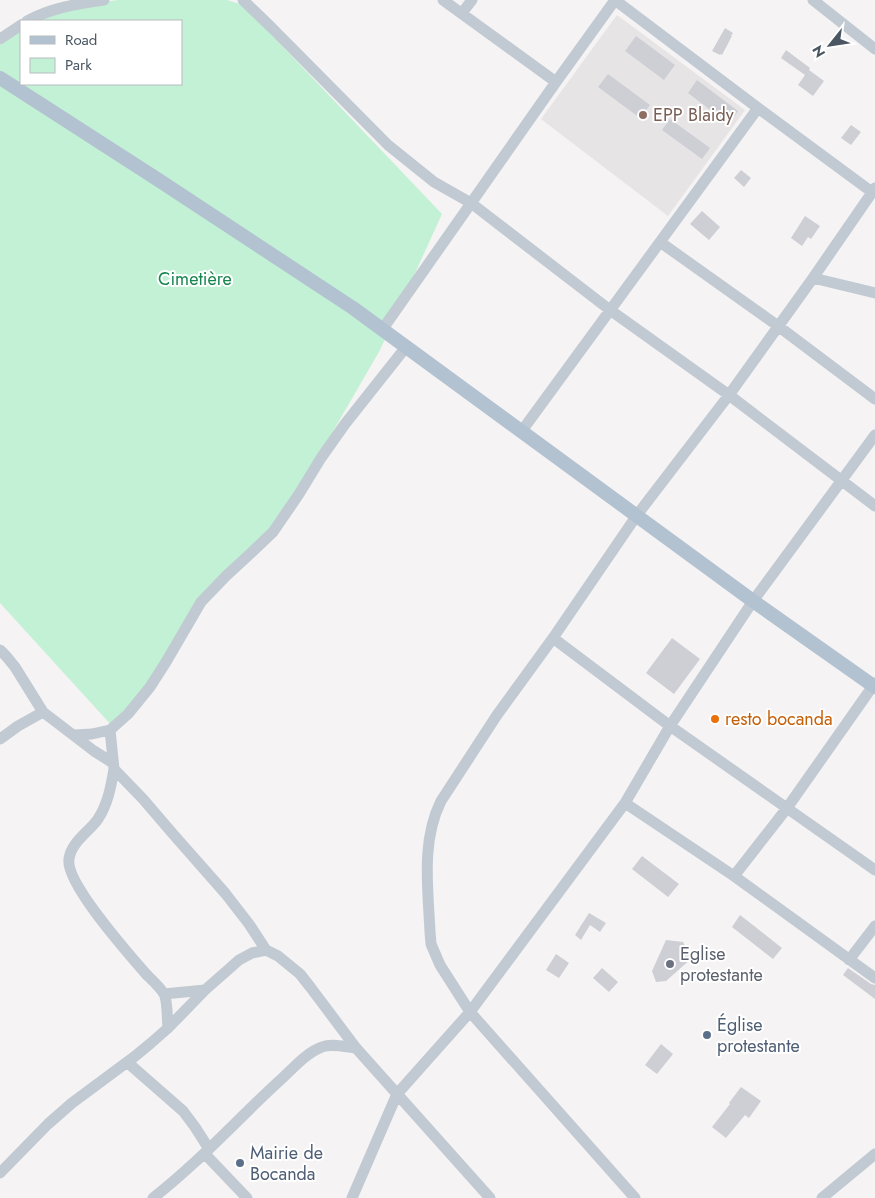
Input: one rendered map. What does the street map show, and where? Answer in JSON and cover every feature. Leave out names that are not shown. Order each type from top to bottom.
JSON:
[{"type":"main road","points":[[0,78],[353,308],[753,601],[874,685]]},
{"type":"street","points":[[29,20],[58,8],[104,0]]},
{"type":"street","points":[[243,0],[388,145],[434,182],[471,203],[610,310],[729,395],[875,506]]},
{"type":"street","points":[[443,0],[556,82]]},
{"type":"street","points":[[462,13],[472,0]]},
{"type":"street","points":[[382,330],[615,0],[758,108],[874,190],[729,395],[636,515],[553,638],[497,714],[448,788],[435,812],[430,830],[427,854],[431,944],[440,965],[470,1012],[635,1198]]},
{"type":"street","points":[[813,0],[875,49]]},
{"type":"street","points":[[0,39],[20,26]]},
{"type":"street","points":[[521,432],[758,108]]},
{"type":"street","points":[[660,242],[778,326],[875,399]]},
{"type":"street","points":[[812,278],[875,293]]},
{"type":"street","points":[[74,735],[110,730],[128,714],[150,687],[207,595],[273,532],[344,424],[406,347]]},
{"type":"street","points":[[352,1198],[398,1094],[470,1012],[625,803],[670,726],[753,601],[875,435]]},
{"type":"street","points":[[553,638],[670,726],[875,870]]},
{"type":"street","points":[[0,650],[15,667],[43,712],[114,766],[224,893],[249,924],[266,950],[278,956],[300,974],[356,1048],[490,1198]]},
{"type":"street","points":[[734,876],[786,808],[874,685]]},
{"type":"street","points":[[0,739],[43,712]]},
{"type":"street","points":[[110,730],[114,766],[107,802],[94,824],[75,845],[69,861],[70,872],[107,926],[164,994],[168,1028]]},
{"type":"street","points":[[625,803],[734,876],[875,978]]},
{"type":"street","points":[[849,960],[875,926]]},
{"type":"street","points":[[2,1168],[72,1103],[151,1043],[205,990],[239,960],[252,953],[266,950]]},
{"type":"street","points":[[164,994],[205,990]]},
{"type":"street","points":[[153,1198],[207,1152],[252,1106],[312,1052],[320,1047],[329,1045],[356,1048]]},
{"type":"street","points":[[127,1062],[183,1111],[195,1127],[207,1152],[247,1198]]},
{"type":"street","points":[[822,1198],[875,1154]]},
{"type":"shaded area","name":"EPP Blaidy","points":[[617,15],[745,110],[668,216],[541,119]]},
{"type":"green space","name":"Cimetière","points":[[118,0],[227,0],[243,5],[442,214],[380,350],[270,537],[204,594],[166,662],[113,727],[0,603],[0,45],[20,31],[20,85],[182,85],[182,20],[33,20],[48,10]]},
{"type":"building","points":[[725,28],[733,33],[722,55],[720,55],[712,51]]},
{"type":"building","points":[[636,36],[675,65],[664,80],[625,51]]},
{"type":"building","points":[[786,50],[824,81],[813,96],[798,85],[805,75],[781,58]]},
{"type":"building","points":[[608,74],[650,105],[640,118],[598,87]]},
{"type":"building","points":[[697,80],[738,111],[729,124],[688,93]]},
{"type":"building","points":[[670,119],[710,148],[702,159],[662,130]]},
{"type":"building","points":[[851,125],[861,132],[851,145],[841,138]]},
{"type":"building","points":[[741,170],[751,178],[744,187],[734,178]]},
{"type":"building","points":[[702,211],[720,227],[709,240],[690,224]]},
{"type":"building","points":[[805,216],[820,226],[811,239],[808,237],[802,246],[791,238]]},
{"type":"building","points":[[672,638],[700,659],[674,694],[646,673]]},
{"type":"building","points":[[642,856],[679,884],[668,897],[632,869]]},
{"type":"building","points":[[589,913],[606,923],[600,932],[590,925],[581,940],[575,935]]},
{"type":"building","points":[[740,915],[782,948],[773,959],[732,927]]},
{"type":"building","name":"Eglise protestante","points":[[666,940],[683,942],[692,958],[666,981],[656,982],[652,971]]},
{"type":"building","points":[[556,954],[569,963],[559,978],[546,970]]},
{"type":"building","points":[[602,968],[618,982],[609,992],[593,978]]},
{"type":"building","points":[[848,968],[875,985],[875,999],[843,975]]},
{"type":"building","points":[[661,1044],[673,1054],[657,1074],[645,1065]]},
{"type":"building","points":[[741,1087],[761,1101],[749,1118],[745,1115],[726,1138],[712,1127]]},
{"type":"place","name":"EPP Blaidy","points":[[643,115]]},
{"type":"place","name":"resto bocanda","points":[[715,719]]},
{"type":"place","name":"Eglise protestante","points":[[670,964]]},
{"type":"place","name":"Église protestante","points":[[707,1035]]},
{"type":"place","name":"Mairie de Bocanda","points":[[240,1163]]}]
